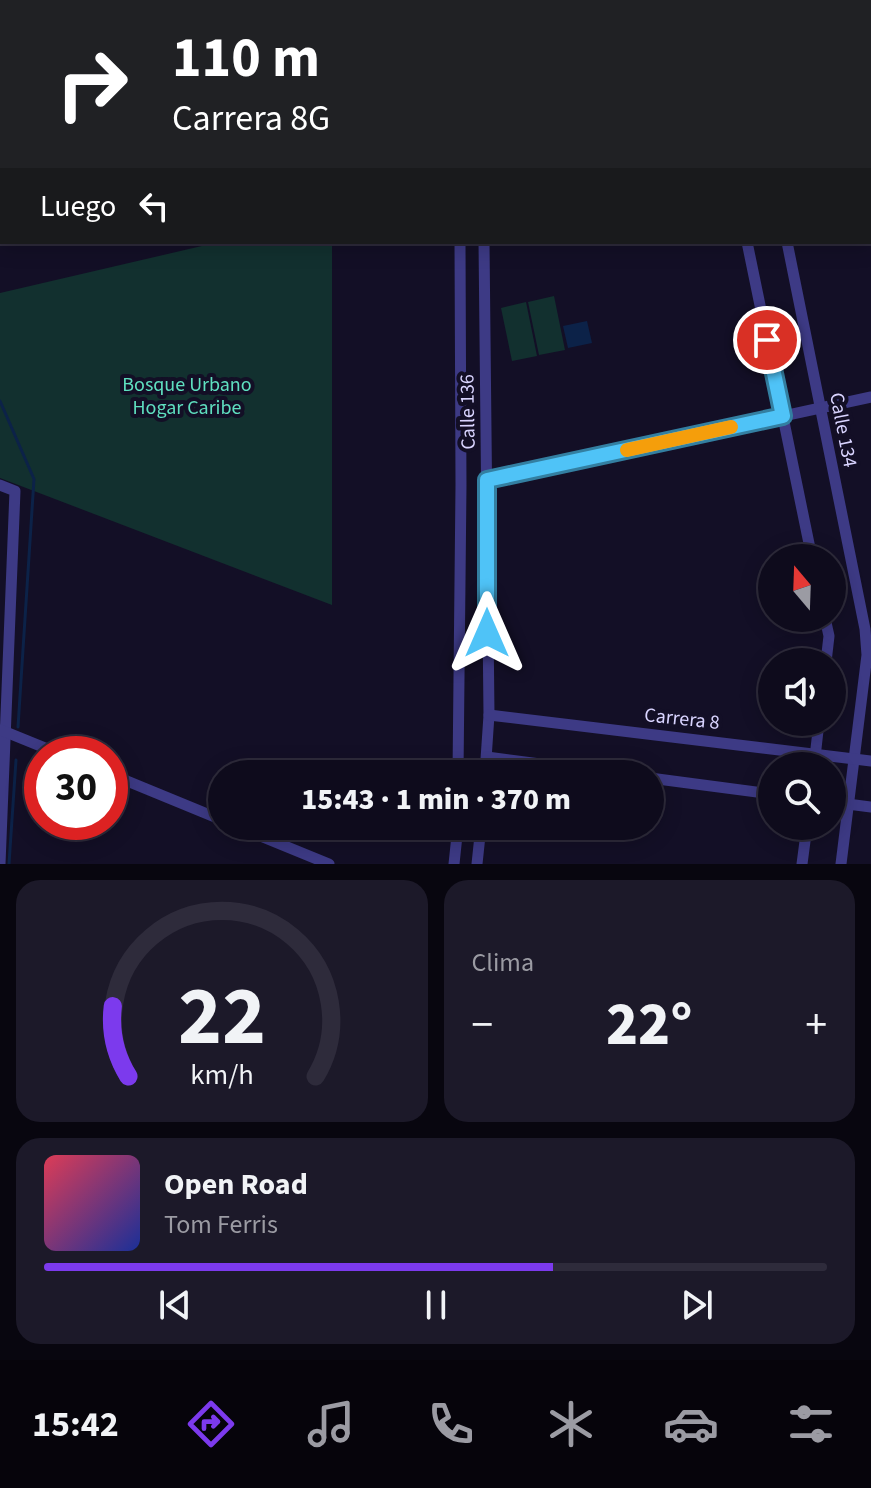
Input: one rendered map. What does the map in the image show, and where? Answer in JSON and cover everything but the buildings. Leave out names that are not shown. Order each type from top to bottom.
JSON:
[{"type":"street","name":"Calle 136","points":[[458,760],[460,244]]},
{"type":"street","name":"Calle 136","points":[[484,244],[489,715],[487,760]]},
{"type":"street","points":[[747,244],[809,544]]},
{"type":"street","name":"Calle 134","points":[[787,244],[865,629],[867,655],[841,864]]},
{"type":"street","points":[[487,480],[871,397]]},
{"type":"street","points":[[0,485],[15,491],[2,730],[0,864]]},
{"type":"street","name":"Carrera 8","points":[[489,715],[815,752]]},
{"type":"street","points":[[2,730],[24,739]]},
{"type":"street","points":[[815,752],[817,736]]},
{"type":"street","points":[[487,757],[510,760]]},
{"type":"street","name":"Carrera 8","points":[[846,757],[871,761]]},
{"type":"street","points":[[664,780],[758,792]]},
{"type":"street","points":[[128,781],[208,814]]},
{"type":"street","points":[[846,804],[871,807]]},
{"type":"street","points":[[270,840],[329,864]]},
{"type":"street","points":[[454,864],[457,840]]},
{"type":"street","points":[[477,864],[480,840]]},
{"type":"street","points":[[802,864],[805,840]]},
{"type":"green space","name":"Bosque Urbano Hogar Caribe","points":[[210,244],[332,244],[332,605],[0,478],[0,293]]},
{"type":"green space","points":[[554,296],[565,350],[539,355],[528,302]]},
{"type":"green space","points":[[526,302],[537,356],[512,361],[501,308]]},
{"type":"water","points":[[587,321],[592,343],[568,348],[563,326]]},
{"type":"waterway","points":[[0,401],[34,479],[18,727]]},
{"type":"waterway","points":[[9,864],[16,760]]},
{"type":"slow traffic","points":[[627,450],[731,427]]},
{"type":"route","points":[[487,633],[487,480],[783,416],[767,340]]}]
